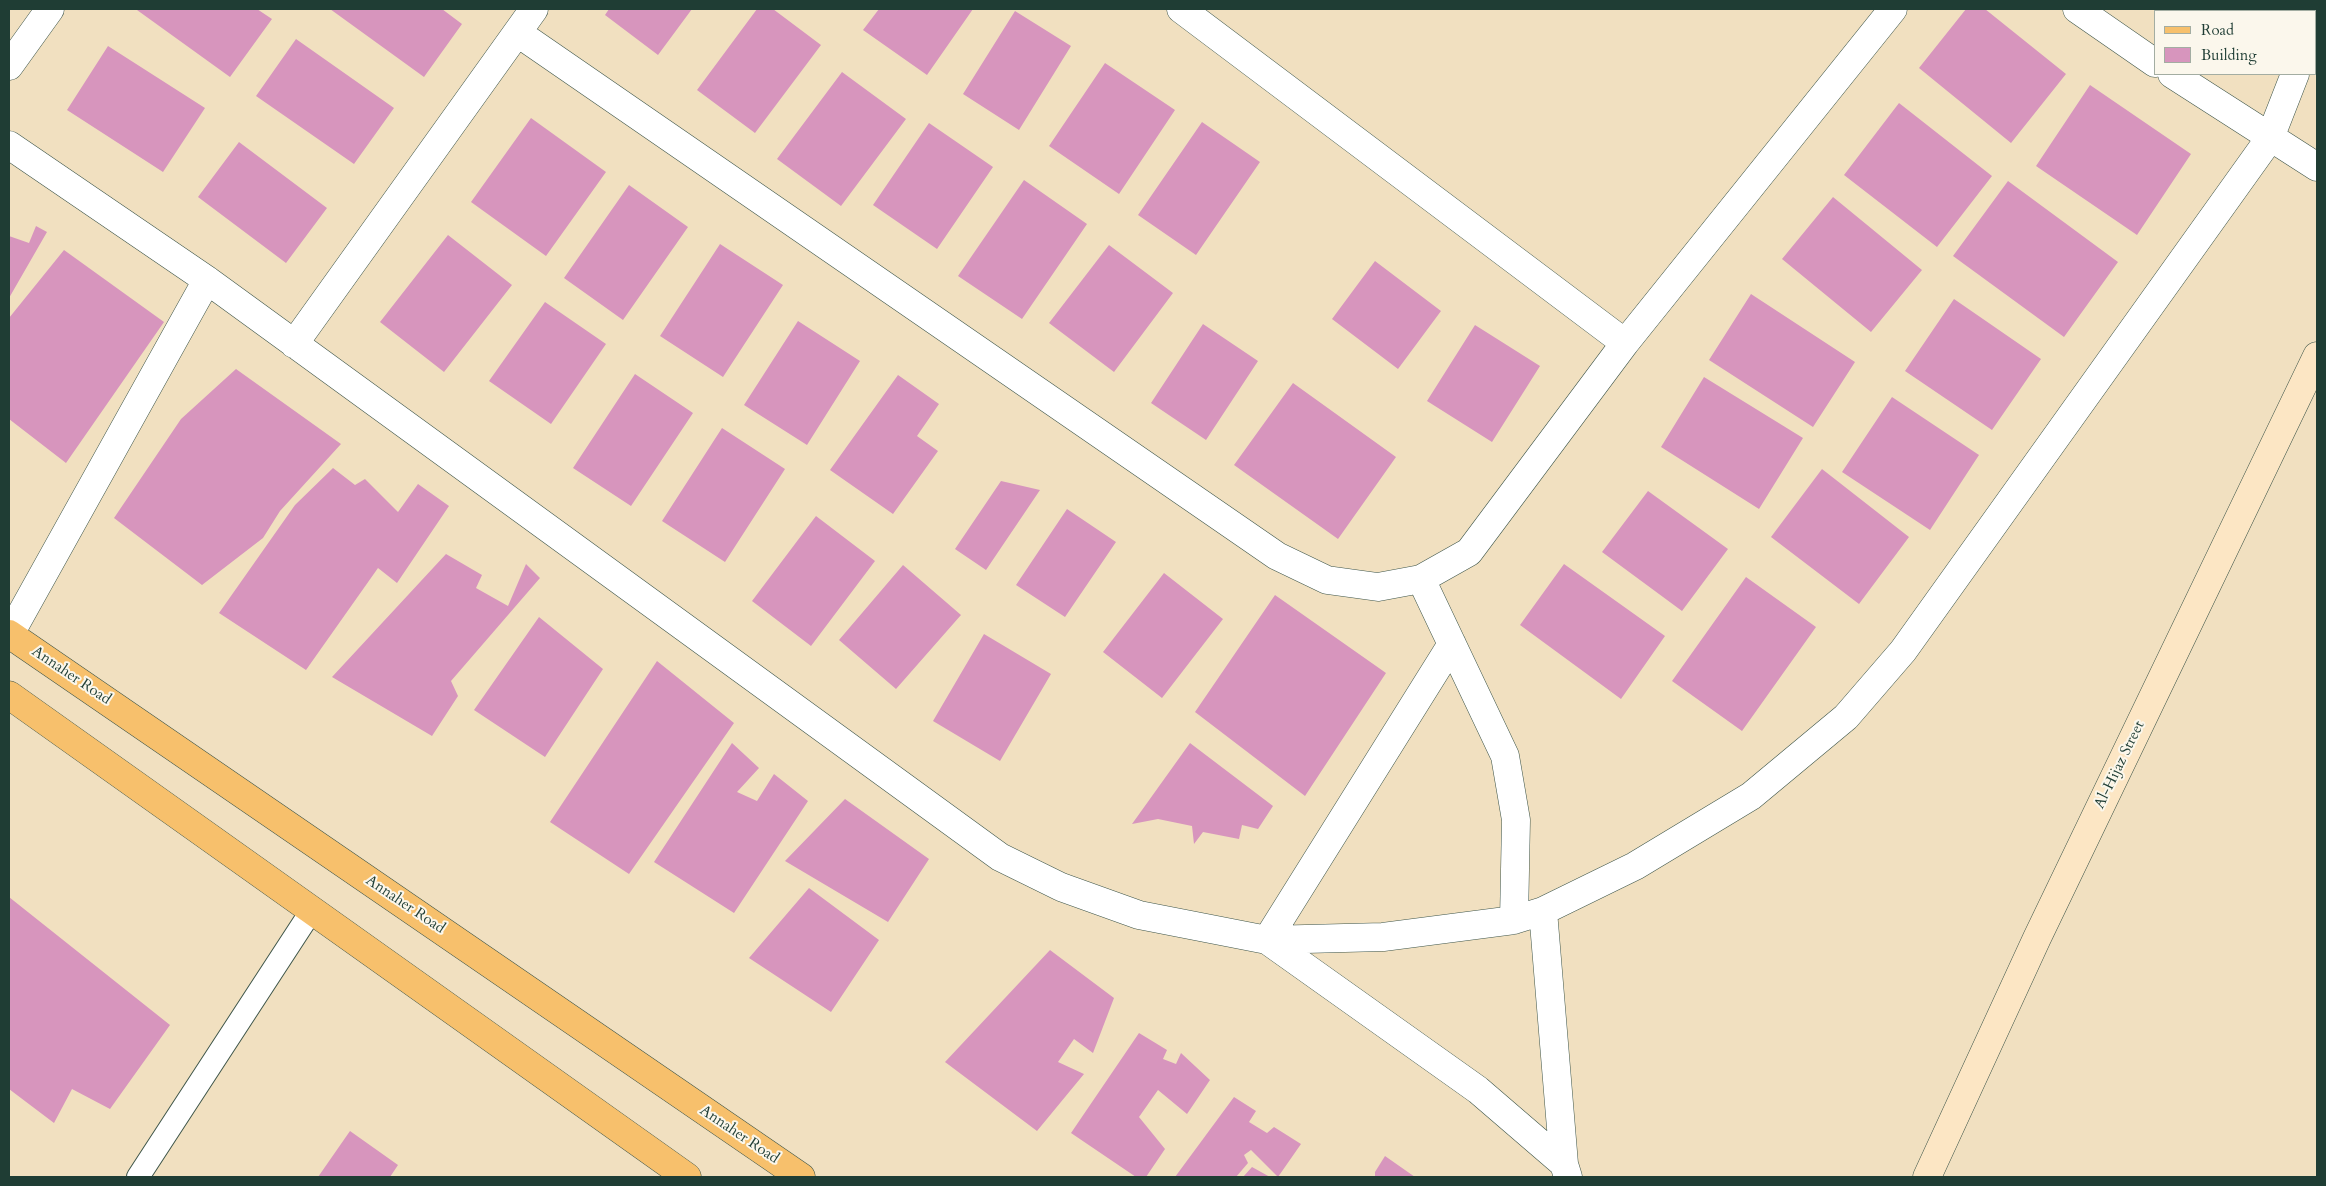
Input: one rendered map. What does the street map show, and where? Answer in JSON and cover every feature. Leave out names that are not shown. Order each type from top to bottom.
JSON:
[{"type":"main road","name":"Al-Hijaz Street","points":[[1927,1177],[2041,929],[2317,356]]},
{"type":"main road","name":"Annaher Road","points":[[9,634],[801,1177]]},
{"type":"main road","points":[[9,695],[687,1177]]},
{"type":"street","points":[[9,66],[50,9]]},
{"type":"street","points":[[294,344],[534,9]]},
{"type":"street","points":[[1181,9],[1625,343]]},
{"type":"street","points":[[518,33],[1278,556],[1327,580],[1378,587],[1421,579],[1469,552],[1625,343],[1893,9]]},
{"type":"street","points":[[2077,9],[2154,62]]},
{"type":"street","points":[[2174,75],[2317,167]]},
{"type":"street","points":[[9,145],[207,280],[1000,857],[1061,887],[1140,915],[1267,940],[1383,937],[1514,920],[1543,911],[1635,866],[1752,796],[1846,717],[1903,651],[2270,138],[2295,75]]},
{"type":"street","points":[[9,634],[207,280]]},
{"type":"street","points":[[1421,579],[1505,756],[1516,820],[1514,920]]},
{"type":"street","points":[[1267,940],[1452,644]]},
{"type":"street","points":[[1543,911],[1566,1170]]},
{"type":"street","points":[[1267,940],[1478,1090],[1566,1170]]},
{"type":"lane","points":[[138,1177],[312,910]]},
{"type":"building","points":[[138,9],[257,9],[272,19],[230,77]]},
{"type":"building","points":[[330,9],[442,9],[462,24],[424,77]]},
{"type":"building","points":[[609,9],[692,9],[658,55],[605,15]]},
{"type":"building","points":[[757,9],[773,9],[821,45],[755,133],[697,90]]},
{"type":"building","points":[[879,9],[973,9],[927,75],[863,30]]},
{"type":"building","points":[[1966,9],[1985,9],[2066,74],[2011,143],[1919,68]]},
{"type":"building","points":[[2183,9],[2227,9],[2226,10]]},
{"type":"building","points":[[1015,11],[1071,46],[1019,130],[963,94]]},
{"type":"building","points":[[296,39],[394,108],[354,164],[256,96]]},
{"type":"building","points":[[108,46],[205,108],[163,172],[67,110]]},
{"type":"building","points":[[1105,63],[1175,110],[1119,194],[1049,146]]},
{"type":"building","points":[[842,72],[906,119],[841,206],[777,159]]},
{"type":"building","points":[[2090,85],[2191,154],[2137,235],[2036,166]]},
{"type":"building","points":[[1899,103],[1992,176],[1937,247],[1844,175]]},
{"type":"building","points":[[531,118],[606,172],[546,256],[471,202]]},
{"type":"building","points":[[1202,122],[1260,162],[1196,255],[1138,215]]},
{"type":"building","points":[[929,123],[993,167],[937,249],[873,205]]},
{"type":"building","points":[[239,142],[327,208],[286,263],[198,197]]},
{"type":"building","points":[[1024,180],[1087,224],[1022,319],[958,276]]},
{"type":"building","points":[[2008,181],[2118,262],[2064,337],[1953,256]]},
{"type":"building","points":[[629,185],[688,227],[623,320],[564,278]]},
{"type":"building","points":[[1833,197],[1922,270],[1871,332],[1782,259]]},
{"type":"building","points":[[36,226],[47,232],[9,298],[9,236],[29,243]]},
{"type":"building","points":[[448,235],[512,285],[444,372],[380,322]]},
{"type":"building","points":[[720,244],[783,285],[723,377],[660,336]]},
{"type":"building","points":[[1109,245],[1173,293],[1114,372],[1049,323]]},
{"type":"building","points":[[64,250],[164,322],[66,463],[9,419],[9,318]]},
{"type":"building","points":[[1375,261],[1441,311],[1398,369],[1332,319]]},
{"type":"building","points":[[1751,294],[1855,362],[1813,427],[1709,360]]},
{"type":"building","points":[[1954,299],[2041,359],[1992,430],[1905,371]]},
{"type":"building","points":[[545,302],[606,344],[551,424],[489,381]]},
{"type":"building","points":[[798,321],[860,361],[807,445],[744,405]]},
{"type":"building","points":[[1203,324],[1258,361],[1206,440],[1151,403]]},
{"type":"building","points":[[1475,325],[1540,366],[1492,442],[1427,401]]},
{"type":"building","points":[[236,369],[341,444],[280,511],[263,538],[202,585],[114,518],[181,419]]},
{"type":"building","points":[[635,374],[693,413],[631,506],[573,468]]},
{"type":"building","points":[[898,375],[939,404],[917,436],[938,451],[893,514],[830,470]]},
{"type":"building","points":[[1704,377],[1803,438],[1759,509],[1661,447]]},
{"type":"building","points":[[1293,383],[1396,457],[1338,539],[1234,465]]},
{"type":"building","points":[[1892,397],[1979,455],[1930,530],[1842,472]]},
{"type":"building","points":[[722,428],[785,469],[725,562],[662,521]]},
{"type":"building","points":[[333,468],[355,485],[365,479],[398,512],[418,484],[449,506],[397,583],[378,568],[306,670],[219,613],[295,505]]},
{"type":"building","points":[[1822,469],[1909,537],[1859,604],[1771,537]]},
{"type":"building","points":[[1001,481],[1040,490],[986,570],[955,549]]},
{"type":"building","points":[[1648,491],[1728,549],[1682,611],[1602,552]]},
{"type":"building","points":[[1067,509],[1116,542],[1065,617],[1016,585]]},
{"type":"building","points":[[816,516],[875,561],[811,646],[752,601]]},
{"type":"building","points":[[446,554],[482,575],[476,588],[508,606],[526,564],[540,578],[451,681],[458,696],[432,736],[332,677]]},
{"type":"building","points":[[1564,564],[1665,636],[1621,699],[1520,625]]},
{"type":"building","points":[[903,565],[961,615],[896,689],[839,640]]},
{"type":"building","points":[[1164,573],[1223,619],[1162,698],[1103,652]]},
{"type":"building","points":[[1746,577],[1816,627],[1742,731],[1672,681]]},
{"type":"building","points":[[1275,595],[1386,673],[1305,796],[1195,712]]},
{"type":"building","points":[[539,617],[603,669],[545,757],[474,710]]},
{"type":"building","points":[[984,634],[1051,674],[1000,761],[933,721]]},
{"type":"building","points":[[657,661],[734,723],[629,874],[550,822]]},
{"type":"building","points":[[732,743],[759,768],[737,792],[757,801],[774,774],[808,801],[734,913],[654,862]]},
{"type":"building","points":[[1190,743],[1273,806],[1258,829],[1242,825],[1239,839],[1203,832],[1194,844],[1192,826],[1158,819],[1132,824]]},
{"type":"building","points":[[845,799],[929,859],[888,922],[785,861]]},
{"type":"building","points":[[809,888],[879,940],[831,1012],[749,958]]},
{"type":"building","points":[[9,897],[170,1025],[110,1109],[72,1089],[54,1123],[9,1089]]},
{"type":"building","points":[[1050,950],[1114,998],[1093,1053],[1074,1039],[1058,1062],[1084,1074],[1037,1131],[945,1062]]},
{"type":"building","points":[[1139,1033],[1167,1050],[1163,1059],[1176,1064],[1181,1053],[1210,1080],[1187,1114],[1158,1090],[1139,1117],[1165,1149],[1146,1177],[1136,1177],[1071,1133]]},
{"type":"building","points":[[1234,1097],[1256,1111],[1249,1122],[1267,1133],[1274,1127],[1301,1144],[1278,1177],[1251,1150],[1244,1155],[1248,1163],[1236,1177],[1175,1177]]},
{"type":"building","points":[[350,1131],[398,1165],[390,1177],[318,1177]]},
{"type":"building","points":[[1385,1156],[1415,1177],[1375,1177],[1375,1172]]},
{"type":"building","points":[[1252,1167],[1270,1177],[1243,1177]]}]
